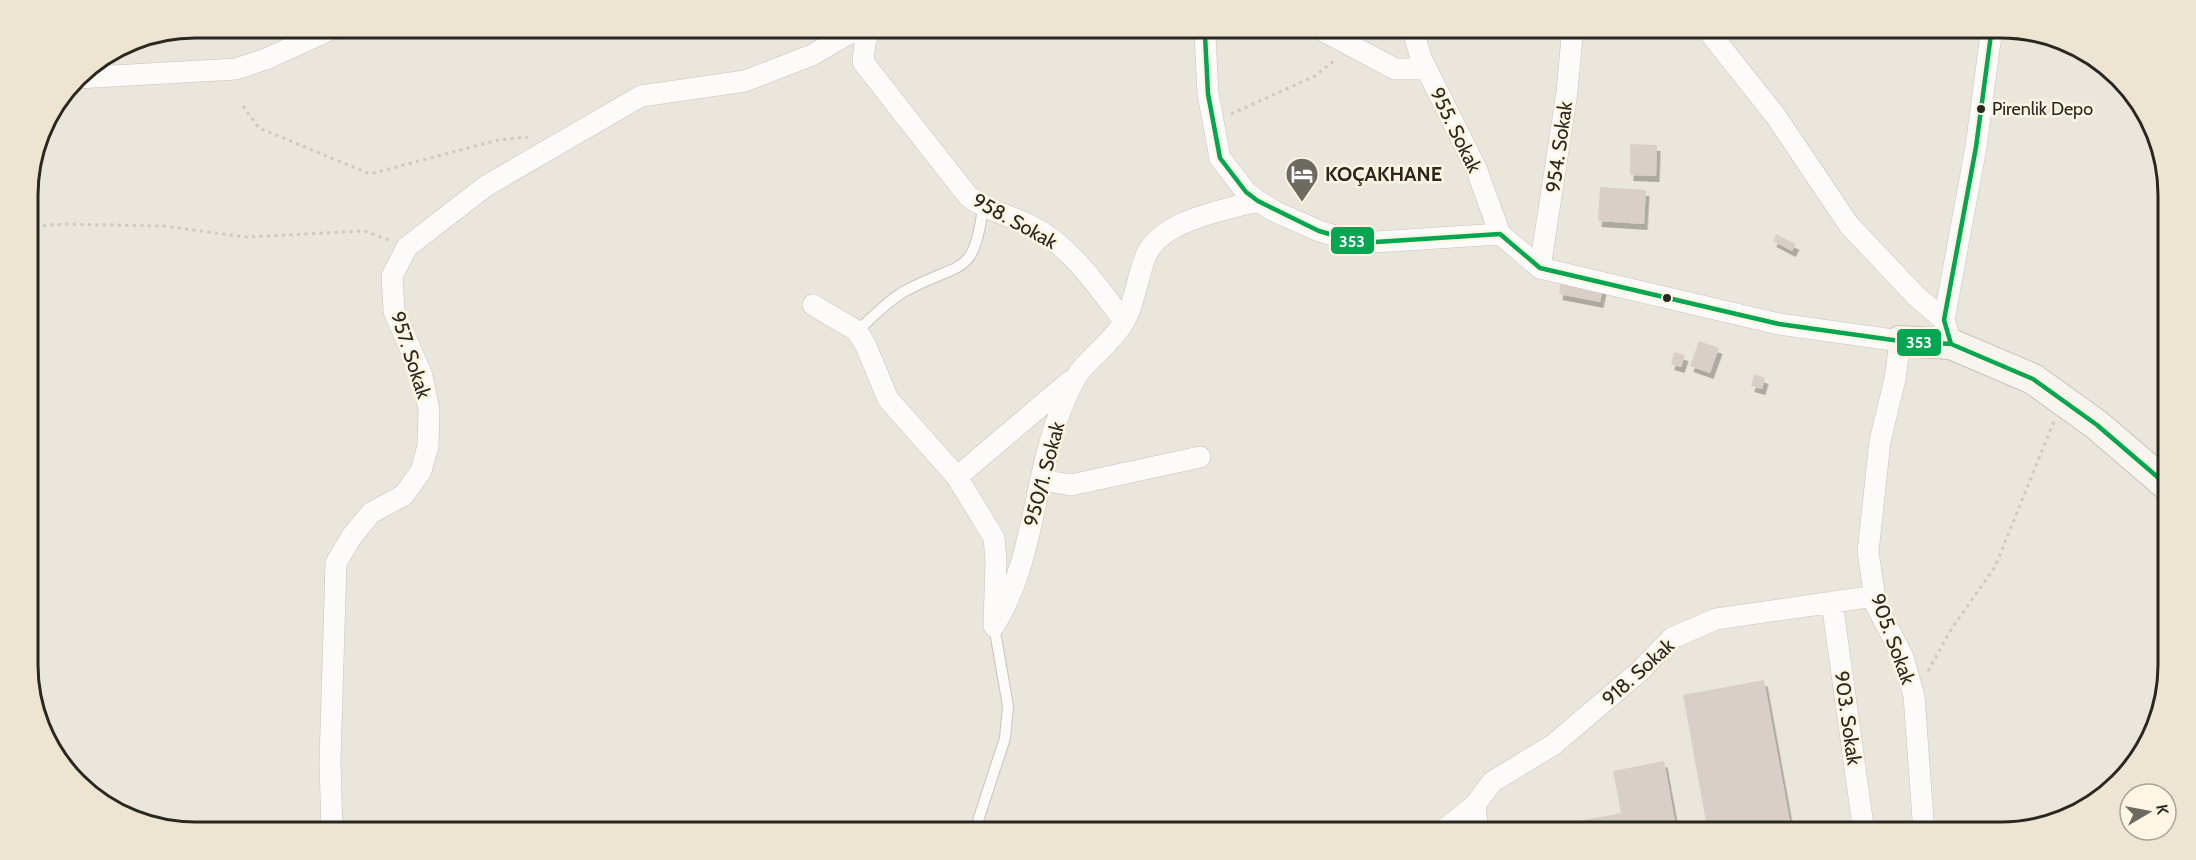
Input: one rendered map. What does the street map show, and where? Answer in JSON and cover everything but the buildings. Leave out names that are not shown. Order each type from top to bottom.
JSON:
[{"type":"street","points":[[90,77],[236,69],[266,60],[313,38]]},
{"type":"street","name":"957. Sokak","points":[[332,822],[330,762],[336,563],[351,536],[370,513],[404,495],[422,471],[428,446],[429,410],[422,376],[394,311],[392,276],[407,247],[486,186],[641,96],[745,81],[812,55],[841,38]]},
{"type":"street","name":"958. Sokak","points":[[866,38],[863,62],[968,196],[983,207],[1031,226],[1060,244],[1091,277],[1124,321]]},
{"type":"street","points":[[1205,38],[1208,94],[1220,158],[1246,192],[1258,201],[1274,211],[1319,231],[1360,243],[1500,234],[1540,268],[1779,324],[1900,341],[1948,332]]},
{"type":"street","points":[[1336,38],[1395,69],[1426,69]]},
{"type":"street","name":"955. Sokak","points":[[1416,38],[1426,69],[1476,168],[1500,234]]},
{"type":"street","name":"954. Sokak","points":[[1540,268],[1567,92],[1572,38]]},
{"type":"street","points":[[1714,38],[1775,115],[1849,225],[1948,332],[2033,379],[2097,425],[2158,477]]},
{"type":"street","points":[[1948,332],[1991,38]]},
{"type":"street","name":"950/1. Sokak","points":[[994,626],[1009,601],[1034,518],[1047,450],[1064,402],[1080,371],[1109,342],[1124,321],[1153,241],[1174,227],[1258,201]]},
{"type":"street","points":[[813,305],[857,331],[866,346],[888,399],[957,477],[994,538],[996,560],[994,626]]},
{"type":"street","name":"905. Sokak","points":[[1900,341],[1895,379],[1880,441],[1868,552],[1876,604],[1903,657],[1914,696],[1923,822]]},
{"type":"street","points":[[957,477],[1012,428],[1059,393],[1080,371]]},
{"type":"street","points":[[1041,480],[1071,485],[1200,457]]},
{"type":"street","name":"918. Sokak","points":[[1453,822],[1475,804],[1492,782],[1553,746],[1640,671],[1672,638],[1716,619],[1875,596]]},
{"type":"street","name":"903. Sokak","points":[[1832,602],[1862,822]]},
{"type":"street","points":[[1475,804],[1477,822]]},
{"type":"lane","points":[[857,331],[905,291],[964,264],[974,254],[983,207]]},
{"type":"lane","points":[[978,822],[1005,738],[1008,706],[994,626]]},
{"type":"path","points":[[1213,119],[1240,111],[1315,76],[1351,46]]},
{"type":"path","points":[[243,106],[260,128],[370,174],[498,140],[531,137]]},
{"type":"path","points":[[38,225],[163,226],[246,237],[364,231],[407,247]]},
{"type":"path","points":[[1914,696],[1952,628],[1995,567],[2062,400]]},
{"type":"transit line","name":"353","points":[[1205,38],[1208,94],[1220,158],[1246,192],[1258,201],[1319,231],[1360,243],[1500,234],[1540,268],[1779,324],[1900,341],[1951,344],[2033,379],[2097,425],[2158,477]]},
{"type":"transit line","name":"353","points":[[1951,344],[1944,320],[1976,147],[1991,38]]},
{"type":"place","name":"Pirenlik Depo","points":[[1981,109]]},
{"type":"place","name":"KOÇAKHANE","points":[[1302,203]]}]
